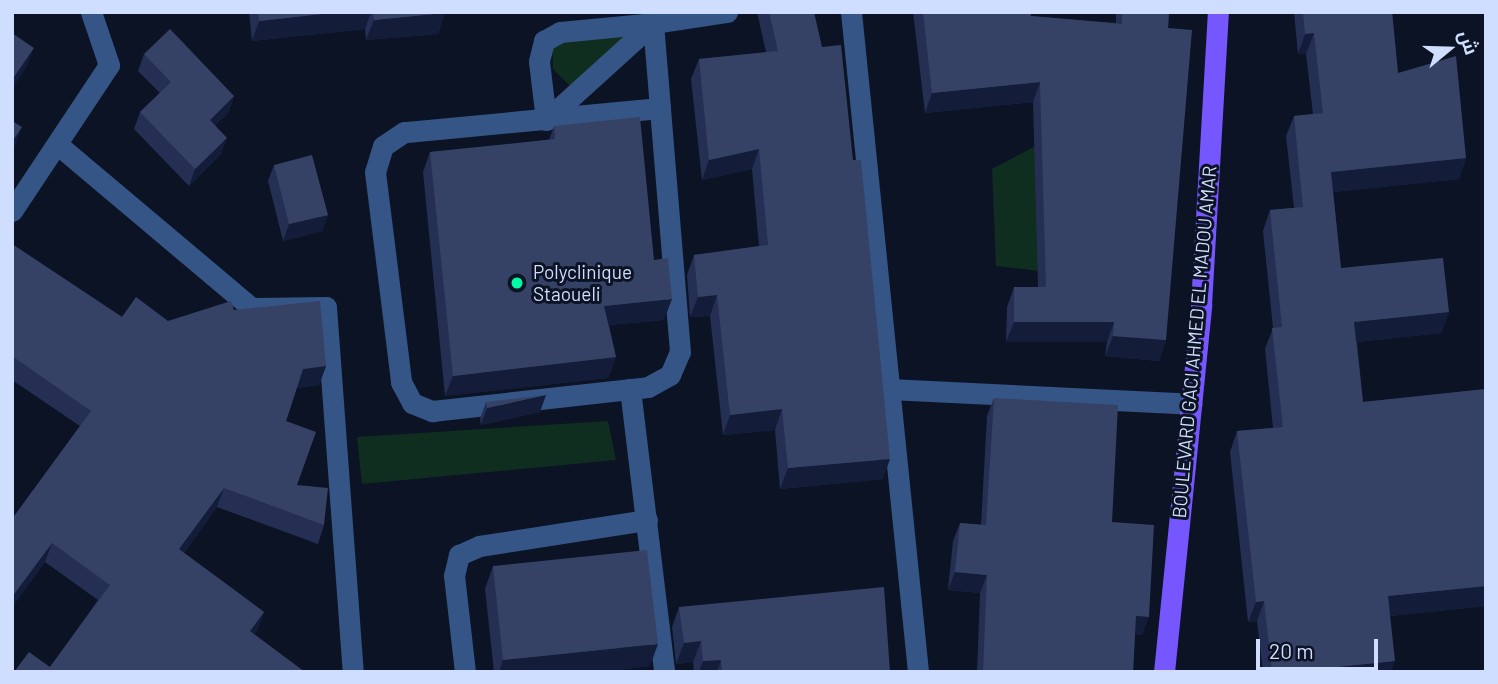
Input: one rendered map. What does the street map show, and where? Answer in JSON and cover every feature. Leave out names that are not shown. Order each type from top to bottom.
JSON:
[{"type":"main road","name":"BOULEVARD GACI AHMED EL MADOU AMAR","points":[[1164,672],[1192,404],[1218,12]]},
{"type":"street","points":[[12,211],[109,65],[91,12]]},
{"type":"street","points":[[546,120],[539,61],[544,41],[560,32],[653,23],[727,12]]},
{"type":"street","points":[[851,12],[918,672]]},
{"type":"street","points":[[653,23],[660,108],[680,352],[677,365],[662,383],[630,388],[432,411],[412,403],[401,382],[375,172],[383,146],[404,132],[660,108]]},
{"type":"street","points":[[546,120],[653,23]]},
{"type":"street","points":[[57,144],[252,308],[326,307],[353,672]]},
{"type":"street","points":[[630,388],[648,520],[664,672]]},
{"type":"street","points":[[889,389],[1192,404]]},
{"type":"street","points":[[465,672],[454,576],[459,555],[479,546],[648,520]]},
{"type":"green space","points":[[628,36],[570,86],[553,69],[552,41]]},
{"type":"green space","points":[[1043,142],[1039,271],[996,266],[992,169]]},
{"type":"green space","points":[[608,421],[616,460],[362,484],[357,437]]},
{"type":"building","points":[[258,12],[340,12],[259,21]]},
{"type":"building","points":[[373,12],[445,12],[445,13],[374,20]]},
{"type":"building","points":[[769,12],[814,12],[822,47],[841,45],[853,160],[861,160],[890,459],[788,468],[782,409],[730,415],[717,295],[698,297],[694,255],[768,245],[759,149],[709,160],[699,59],[778,51]]},
{"type":"building","points":[[923,12],[1031,12],[1031,16],[1122,24],[1122,12],[1169,12],[1168,28],[1192,30],[1166,340],[1113,336],[1114,322],[1014,322],[1014,287],[1046,287],[1040,82],[932,93]]},
{"type":"building","points":[[1303,12],[1392,12],[1398,73],[1456,56],[1466,158],[1331,172],[1341,268],[1443,258],[1449,312],[1354,322],[1363,402],[1486,389],[1486,586],[1388,596],[1395,661],[1272,672],[1264,601],[1256,602],[1237,431],[1283,427],[1272,328],[1282,327],[1270,210],[1303,207],[1294,116],[1323,113],[1314,33],[1305,34]]},
{"type":"building","points":[[170,29],[234,96],[210,120],[227,138],[195,169],[140,112],[171,82],[144,54]]},
{"type":"building","points":[[12,33],[34,48],[12,80]]},
{"type":"building","points":[[640,117],[654,260],[668,258],[672,299],[604,306],[616,357],[453,376],[430,152],[555,139],[554,126]]},
{"type":"building","points":[[12,121],[22,127],[12,142]]},
{"type":"building","points":[[312,155],[328,215],[289,224],[274,165]]},
{"type":"building","points":[[12,244],[122,317],[136,297],[168,321],[231,301],[234,310],[320,301],[326,366],[303,369],[286,421],[316,432],[297,485],[328,488],[324,525],[224,488],[179,549],[264,612],[250,631],[305,672],[14,672],[29,652],[50,667],[110,585],[52,543],[12,597],[12,519],[91,411],[12,356]]},
{"type":"building","points":[[546,395],[487,408],[486,402]]},
{"type":"building","points":[[994,398],[1118,405],[1112,522],[1154,525],[1149,617],[1136,616],[1133,672],[983,672],[987,575],[955,572],[960,523],[986,525]]},
{"type":"building","points":[[647,550],[658,644],[503,660],[493,566]]},
{"type":"building","points":[[884,587],[890,672],[722,672],[721,660],[703,661],[701,641],[684,643],[679,607]]},
{"type":"place","name":"Polyclinique Staoueli","points":[[517,283]]}]
